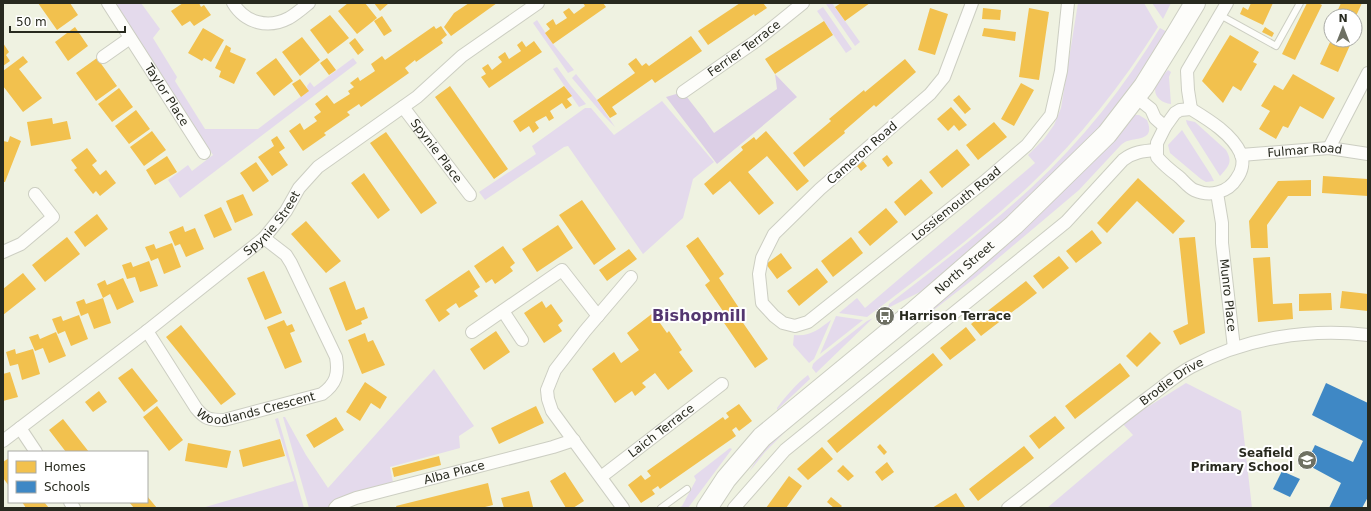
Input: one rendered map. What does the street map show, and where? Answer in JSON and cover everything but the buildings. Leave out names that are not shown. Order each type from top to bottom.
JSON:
[{"type":"main road","name":"North Street","points":[[707,508],[726,479],[762,436],[910,315],[1014,225],[1107,134],[1136,97],[1178,33],[1195,3]]},
{"type":"street","name":"Taylor Place","points":[[108,3],[204,153]]},
{"type":"street","points":[[233,3],[238,12],[252,21],[268,24],[288,18],[309,3]]},
{"type":"street","name":"Spynie Street","points":[[3,441],[147,331],[264,238],[286,211],[299,188],[318,167],[417,97],[462,56],[538,3]]},
{"type":"street","name":"Ferrier Terrace","points":[[683,92],[756,41],[803,3]]},
{"type":"street","name":"Cameron Road","points":[[762,303],[759,274],[762,258],[774,234],[820,189],[930,94],[944,77],[972,3]]},
{"type":"street","name":"Lossiemouth Road","points":[[762,303],[783,323],[795,326],[808,322],[984,182],[1026,145],[1051,115],[1061,71],[1068,3]]},
{"type":"street","points":[[1191,109],[1187,71],[1228,3]]},
{"type":"street","points":[[103,56],[130,38]]},
{"type":"street","points":[[1329,148],[1368,73]]},
{"type":"street","points":[[1136,97],[1151,109],[1155,118],[1168,122]]},
{"type":"street","name":"Spynie Place","points":[[403,107],[470,194]]},
{"type":"street","points":[[1191,109],[1223,132],[1233,142],[1241,155],[1242,170],[1237,179],[1228,188],[1213,194],[1193,189],[1163,164],[1157,157],[1156,150],[1159,137],[1168,122],[1180,110],[1191,109]]},
{"type":"street","name":"Fulmar Road","points":[[1241,155],[1329,148],[1368,154]]},
{"type":"street","points":[[734,508],[784,450],[1066,222],[1123,160],[1129,155],[1137,152],[1156,150]]},
{"type":"street","points":[[3,252],[21,244],[53,217],[35,194]]},
{"type":"street","name":"Munro Place","points":[[1213,194],[1222,223],[1222,243],[1234,348]]},
{"type":"street","name":"Woodlands Crescent","points":[[147,331],[203,417],[213,420],[224,420],[322,394],[331,388],[336,378],[338,366],[336,357],[291,263],[286,255],[264,238]]},
{"type":"street","points":[[472,332],[562,270],[598,316]]},
{"type":"street","points":[[624,508],[552,411],[547,390],[554,370],[631,277]]},
{"type":"street","points":[[503,311],[522,340]]},
{"type":"street","name":"Brodie Drive","points":[[1008,508],[1127,413],[1190,367],[1234,348],[1274,338],[1322,333],[1368,335]]},
{"type":"street","name":"Laich Terrace","points":[[601,477],[722,384]]},
{"type":"street","points":[[20,428],[35,451]]},
{"type":"street","name":"Alba Place","points":[[335,508],[338,505],[356,498],[553,447],[574,440]]},
{"type":"lane","points":[[1220,15],[1276,46],[1300,3]]},
{"type":"lane","points":[[661,508],[687,489]]},
{"type":"shaded area","points":[[117,3],[141,3],[160,29],[153,38],[177,77],[175,81],[205,129],[258,129],[308,91],[307,86],[310,82],[314,87],[353,58],[357,63],[180,198],[168,180],[188,165],[192,171],[213,155],[123,22],[126,19]]},
{"type":"shaded area","points":[[832,3],[860,42],[855,46],[826,4]]},
{"type":"shaded area","points":[[1078,3],[1144,3],[1158,27],[1130,69],[1099,110],[1066,148],[1011,203],[950,253],[867,317],[839,313],[857,298],[865,308],[1035,163],[1028,155],[1044,139],[1054,125],[1061,108]]},
{"type":"shaded area","points":[[1152,3],[1171,3],[1163,19]]},
{"type":"shaded area","points":[[823,7],[852,49],[846,53],[817,11]]},
{"type":"shaded area","points":[[537,20],[553,44],[574,70],[568,73],[533,23]]},
{"type":"shaded area","points":[[1160,28],[1167,32],[1135,83],[1070,165],[926,289],[888,308],[889,304],[979,233],[1050,170],[1102,112],[1132,71]]},
{"type":"shaded area","points":[[557,67],[586,104],[579,107],[553,69]]},
{"type":"shaded area","points":[[1168,70],[1171,72],[1169,77],[1171,104],[1160,100],[1155,91],[1157,83]]},
{"type":"shaded area","points":[[576,74],[597,100],[615,127],[572,78]]},
{"type":"shaded area","points":[[775,74],[797,97],[717,164],[666,97],[683,92],[714,133],[777,89]]},
{"type":"shaded area","points":[[662,101],[714,162],[693,179],[683,218],[643,254],[568,146],[564,147],[485,200],[479,192],[536,154],[532,146],[585,108],[591,108],[614,135]]},
{"type":"shaded area","points":[[1134,115],[1139,115],[1147,120],[1149,132],[1147,135],[1122,144],[1079,190],[976,277],[839,384],[785,432],[765,452],[749,472],[770,438]]},
{"type":"shaded area","points":[[1186,120],[1195,122],[1226,150],[1230,161],[1220,176],[1187,124]]},
{"type":"shaded area","points":[[1182,130],[1214,181],[1206,182],[1201,179],[1170,153],[1168,145]]},
{"type":"shaded area","points":[[836,316],[863,320],[820,354]]},
{"type":"shaded area","points":[[873,318],[816,373],[812,368],[813,364],[817,360]]},
{"type":"shaded area","points":[[831,320],[814,359],[809,363],[793,345],[794,335],[810,334]]},
{"type":"shaded area","points":[[434,369],[474,426],[459,436],[460,448],[390,467],[393,482],[358,494],[330,508],[309,508],[283,417],[285,417],[306,455],[328,488]]},
{"type":"shaded area","points":[[808,375],[810,379],[777,410],[791,390]]},
{"type":"shaded area","points":[[1186,383],[1241,411],[1252,508],[1047,508],[1133,435],[1122,423]]},
{"type":"shaded area","points":[[278,418],[304,508],[202,508],[294,481],[275,419]]},
{"type":"shaded area","points":[[730,448],[732,449],[688,508],[678,508],[682,506],[696,480],[694,476]]},
{"type":"place","name":"Harrison Terrace","points":[[885,316]]},
{"type":"place","name":"Seafield Primary School","points":[[1307,460]]},
{"type":"district","name":"Bishopmill","points":[[699,315]]}]
